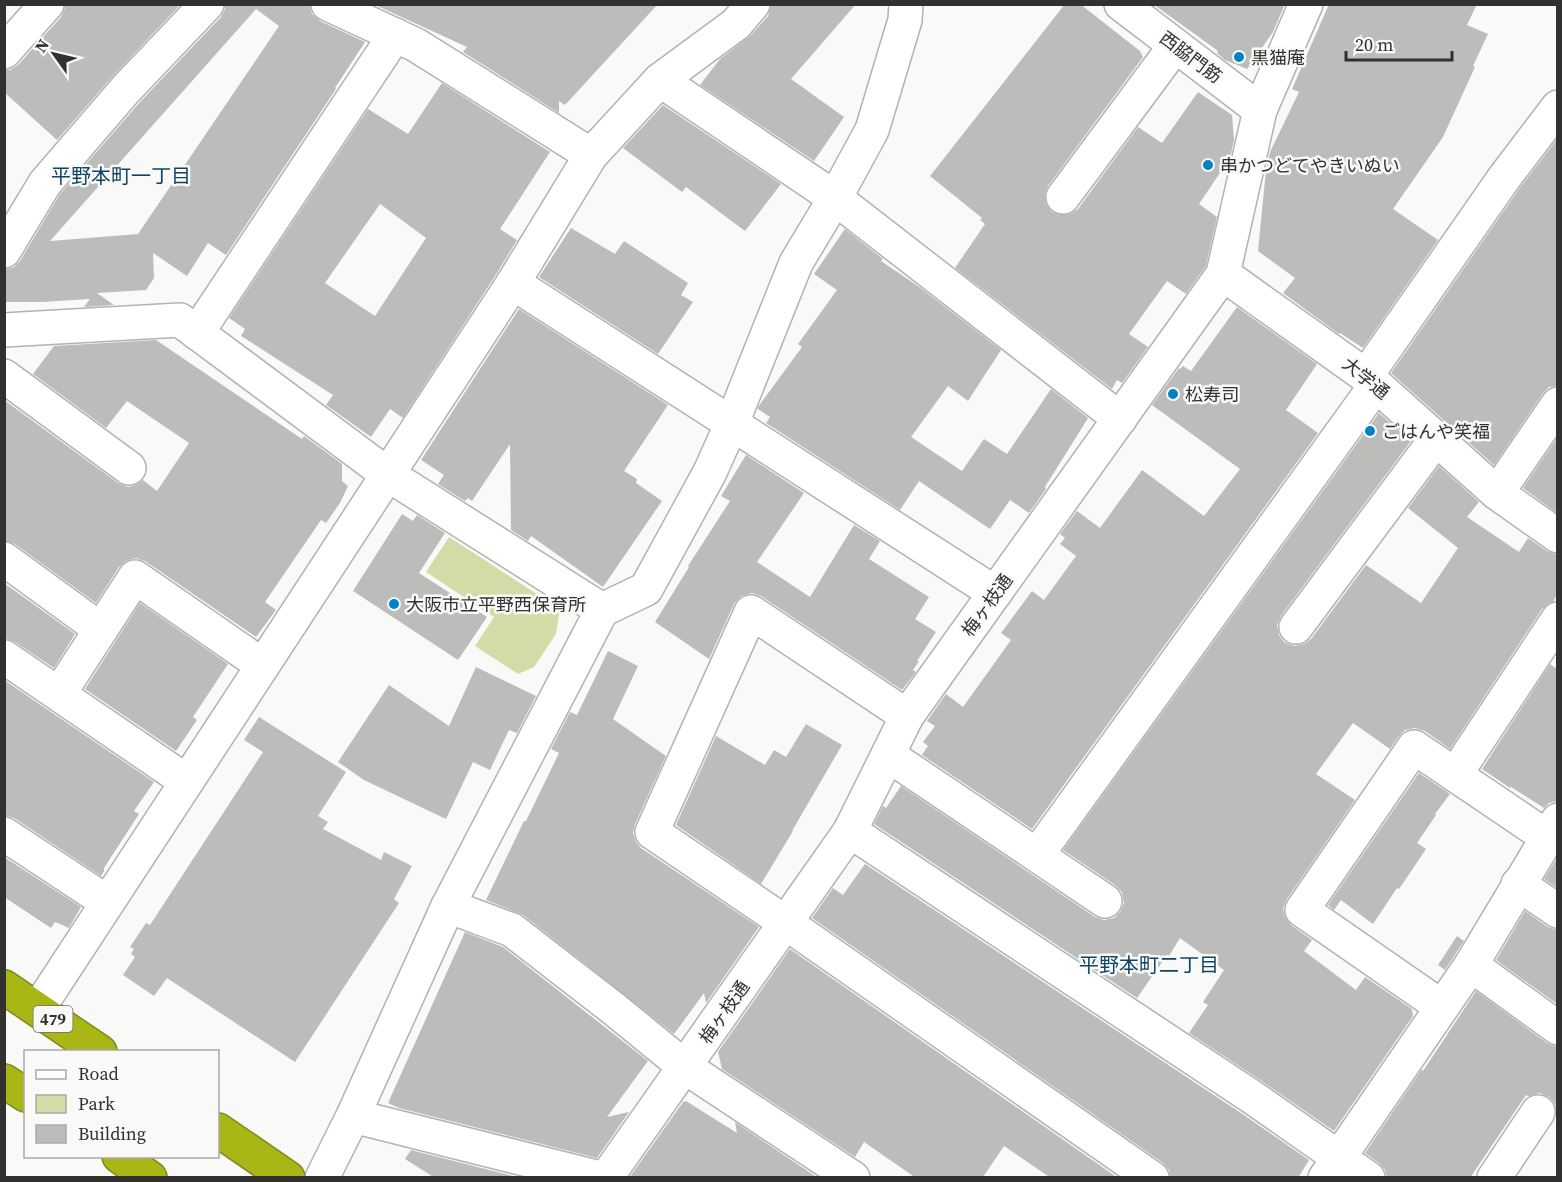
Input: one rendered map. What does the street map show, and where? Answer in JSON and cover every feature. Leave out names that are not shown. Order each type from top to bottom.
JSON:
[{"type":"highway","name":"479","points":[[4,987],[97,1050]]},
{"type":"highway","points":[[4,1082],[24,1094]]},
{"type":"highway","points":[[219,1131],[288,1178]]},
{"type":"highway","points":[[121,1158],[150,1178]]},
{"type":"street","points":[[4,52],[47,4]]},
{"type":"street","points":[[4,251],[45,183],[126,89],[207,4]]},
{"type":"street","points":[[328,4],[416,45],[591,154]]},
{"type":"street","points":[[38,1009],[513,283],[591,154],[660,80],[736,24],[753,4]]},
{"type":"street","points":[[322,1178],[353,1116],[448,906],[602,610],[646,589],[710,472],[796,263],[872,130],[905,20],[906,4]]},
{"type":"street","name":"西脇門筋","points":[[1121,4],[1260,110]]},
{"type":"street","name":"梅ヶ枝通","points":[[606,1178],[850,831],[907,716],[1223,274],[1260,110],[1306,4]]},
{"type":"street","points":[[197,333],[395,35]]},
{"type":"street","points":[[1063,197],[1175,46]]},
{"type":"street","points":[[660,80],[835,198],[1120,419]]},
{"type":"street","points":[[1037,855],[1371,380],[1504,178],[1557,107]]},
{"type":"street","name":"大学通","points":[[1223,274],[1371,380],[1497,493],[1557,536]]},
{"type":"street","points":[[513,283],[995,593]]},
{"type":"street","points":[[4,330],[180,320],[387,474],[602,610]]},
{"type":"street","points":[[4,376],[129,468]]},
{"type":"street","points":[[1497,493],[1557,404]]},
{"type":"street","points":[[1296,627],[1436,439]]},
{"type":"street","points":[[4,559],[100,628]]},
{"type":"street","points":[[59,694],[135,577],[262,665]]},
{"type":"street","points":[[907,716],[752,612],[651,832],[786,923],[1152,1178]]},
{"type":"street","points":[[1455,775],[1557,619]]},
{"type":"street","points":[[4,657],[186,782]]},
{"type":"street","points":[[1332,1167],[1471,965],[1552,829],[1455,775],[1414,747],[1302,910],[1442,1007]]},
{"type":"street","points":[[888,755],[1105,900]]},
{"type":"street","points":[[850,831],[1177,1047],[1332,1167],[1368,1178]]},
{"type":"street","points":[[4,834],[107,902]]},
{"type":"street","points":[[1518,884],[1557,911]]},
{"type":"street","points":[[448,906],[512,930],[685,1067],[853,1178]]},
{"type":"street","points":[[1471,965],[1557,1028]]},
{"type":"street","points":[[1494,1178],[1538,1112]]},
{"type":"street","points":[[353,1116],[600,1178]]},
{"type":"green space","points":[[449,537],[560,609],[556,634],[534,667],[518,674],[475,646],[494,617],[426,572]]},
{"type":"building","points":[[65,4],[181,4],[112,77],[57,140],[4,92],[4,70],[10,70],[18,65],[61,17]]},
{"type":"building","points":[[225,4],[309,4],[312,14],[320,21],[365,42],[226,255],[208,243],[187,276],[153,253],[154,278],[146,290],[97,293],[114,305],[84,307],[90,299],[4,302],[4,270],[14,267],[20,261],[60,194],[140,102],[221,17]],"holes":[[[256,9],[279,26],[138,234],[50,241]]]},
{"type":"building","points":[[373,4],[658,4],[565,105],[559,101],[559,113],[463,52],[467,47]]},
{"type":"building","points":[[771,4],[856,4],[791,79],[844,117],[814,161],[700,85],[720,59],[750,36],[768,16]]},
{"type":"building","points":[[1065,4],[1080,4],[1140,51],[1143,57],[1048,186],[1045,194],[1046,204],[1052,212],[1060,215],[1070,214],[1078,209],[1138,127],[1162,143],[1198,92],[1232,115],[1234,140],[1230,158],[1199,204],[1217,217],[1206,266],[1186,294],[1167,281],[1129,334],[1148,347],[1122,383],[1117,380],[1112,389],[955,268],[985,224],[980,220],[982,218],[930,176]]},
{"type":"building","points":[[1153,4],[1285,4],[1273,32],[1247,69],[1225,60],[1217,53],[1218,51]]},
{"type":"building","points":[[1329,4],[1477,4],[1467,25],[1488,34],[1443,137],[1393,209],[1438,240],[1363,348],[1339,334],[1283,293],[1295,278],[1258,251],[1266,170],[1270,152],[1299,92],[1292,89]]},
{"type":"building","points":[[442,83],[550,152],[500,229],[517,240],[497,273],[403,418],[390,409],[371,437],[326,405],[333,395],[241,336],[245,329],[229,318],[368,109],[408,134]],"holes":[[[380,204],[426,238],[375,316],[325,283]]]},
{"type":"building","points":[[663,105],[781,184],[745,231],[686,187],[682,192],[623,148]]},
{"type":"building","points":[[1557,139],[1557,386],[1549,387],[1543,393],[1494,465],[1391,373],[1519,189]]},
{"type":"building","points":[[571,228],[615,254],[624,241],[688,283],[681,295],[693,302],[658,354],[539,277]]},
{"type":"building","points":[[845,229],[883,259],[881,261],[918,286],[1001,350],[968,401],[948,386],[911,437],[962,471],[984,439],[1007,454],[1051,389],[1088,418],[1029,513],[1010,500],[990,529],[919,481],[900,510],[766,423],[770,417],[758,407],[802,347],[798,344],[837,290],[814,274]]},
{"type":"building","points":[[1237,307],[1317,364],[1286,410],[1318,433],[1032,829],[922,755],[928,746],[923,742],[935,726],[927,721],[946,694],[963,707],[1011,640],[1001,633],[1032,591],[1044,600],[1076,556],[1060,544],[1065,538],[1060,534],[1077,511],[1100,528],[1142,470],[1204,516],[1240,469],[1152,405],[1179,368],[1183,366],[1191,371]]},
{"type":"building","points":[[519,309],[668,405],[624,471],[637,479],[636,483],[662,501],[603,587],[531,536],[528,541],[511,530],[510,444],[472,501],[468,498],[465,501],[438,484],[444,475],[421,460]]},
{"type":"building","points":[[156,340],[302,439],[304,436],[342,464],[342,481],[348,486],[340,503],[326,523],[321,520],[265,602],[276,610],[256,637],[145,561],[136,558],[126,561],[119,567],[96,603],[15,544],[4,541],[4,400],[118,483],[128,487],[143,480],[157,491],[189,443],[127,401],[106,428],[33,374],[54,346]]},
{"type":"building","points":[[1379,413],[1411,441],[1281,616],[1277,625],[1279,635],[1284,642],[1294,646],[1304,644],[1311,639],[1366,565],[1421,603],[1458,548],[1408,508],[1439,466],[1479,502],[1467,517],[1519,552],[1528,538],[1557,555],[1557,594],[1553,602],[1542,609],[1450,749],[1425,731],[1415,728],[1405,730],[1390,749],[1353,723],[1316,774],[1355,800],[1287,899],[1283,908],[1285,917],[1291,925],[1312,940],[1304,951],[1356,990],[1365,977],[1412,1009],[1413,1016],[1334,1131],[1189,1033],[1208,1005],[1203,1002],[1224,970],[1180,938],[1137,998],[874,824],[883,806],[886,808],[901,786],[1095,917],[1104,920],[1114,918],[1124,903],[1122,892],[1063,850]]},
{"type":"building","points":[[1557,438],[1557,513],[1523,488]]},
{"type":"building","points":[[746,455],[804,493],[757,562],[810,597],[854,525],[880,541],[869,559],[929,597],[915,619],[936,632],[917,661],[919,661],[913,670],[916,672],[902,690],[761,596],[752,593],[741,596],[734,604],[709,659],[655,622],[730,501],[721,496]]},
{"type":"building","points":[[402,514],[413,521],[417,515],[445,533],[419,573],[487,617],[458,660],[353,591]]},
{"type":"building","points":[[4,583],[75,634],[54,668],[15,642],[4,638]]},
{"type":"building","points":[[140,603],[228,664],[193,717],[197,720],[176,751],[85,689]]},
{"type":"building","points":[[608,651],[638,666],[613,719],[666,756],[635,824],[633,833],[636,842],[641,848],[759,927],[706,1003],[704,993],[674,1034],[523,915],[486,900],[559,753],[551,749],[570,712],[577,715]]},
{"type":"building","points":[[1550,664],[1557,669],[1557,801],[1549,803],[1544,808],[1482,769]]},
{"type":"building","points":[[476,667],[536,696],[517,733],[509,730],[490,770],[473,762],[446,819],[364,780],[338,762],[389,685],[449,726]]},
{"type":"building","points":[[4,680],[154,782],[134,811],[139,814],[101,876],[14,818],[4,815]]},
{"type":"building","points":[[259,717],[346,772],[318,816],[328,822],[323,829],[381,860],[384,852],[412,866],[394,899],[399,903],[295,1062],[167,978],[154,996],[123,975],[135,957],[131,954],[134,949],[130,947],[146,923],[150,925],[263,752],[244,740]]},
{"type":"building","points":[[806,724],[842,745],[761,884],[676,825],[716,736],[765,765],[774,750],[786,757]]},
{"type":"building","points":[[1419,773],[1450,794],[1417,843],[1426,849],[1373,924],[1341,900],[1334,910],[1328,905]]},
{"type":"building","points":[[4,857],[81,907],[69,928],[55,922],[51,928],[4,897]]},
{"type":"building","points":[[1557,858],[1557,888],[1544,879]]},
{"type":"building","points":[[865,864],[1309,1160],[1298,1178],[1170,1178],[1169,1170],[1163,1163],[812,918],[833,888],[843,895]]},
{"type":"building","points":[[1525,911],[1548,927],[1557,930],[1557,1004],[1496,960]]},
{"type":"building","points":[[465,932],[503,947],[648,1061],[607,1117],[629,1112],[597,1158],[399,1108],[388,1103]]},
{"type":"building","points":[[1457,936],[1464,941],[1445,970],[1438,965]]},
{"type":"building","points":[[790,949],[1118,1178],[1051,1178],[1004,1146],[983,1177],[916,1178],[864,1142],[855,1157],[722,1069],[718,1052]]},
{"type":"building","points":[[1476,991],[1547,1043],[1557,1047],[1557,1116],[1555,1104],[1549,1097],[1540,1093],[1526,1095],[1470,1178],[1387,1178],[1385,1170],[1379,1163],[1365,1153]]},
{"type":"building","points":[[686,1101],[737,1133],[735,1122],[818,1178],[629,1178],[683,1102]]},
{"type":"building","points":[[411,1150],[521,1178],[435,1178],[405,1159]]},
{"type":"place","name":"黒猫庵","points":[[1239,57]]},
{"type":"place","name":"串かつどてやきいぬい","points":[[1208,165]]},
{"type":"place","name":"松寿司","points":[[1173,394]]},
{"type":"place","name":"ごはんや笑福","points":[[1370,431]]},
{"type":"place","name":"大阪市立平野西保育所","points":[[394,604]]},
{"type":"district","name":"平野本町一丁目","points":[[121,176]]},
{"type":"district","name":"平野本町二丁目","points":[[1149,965]]}]
